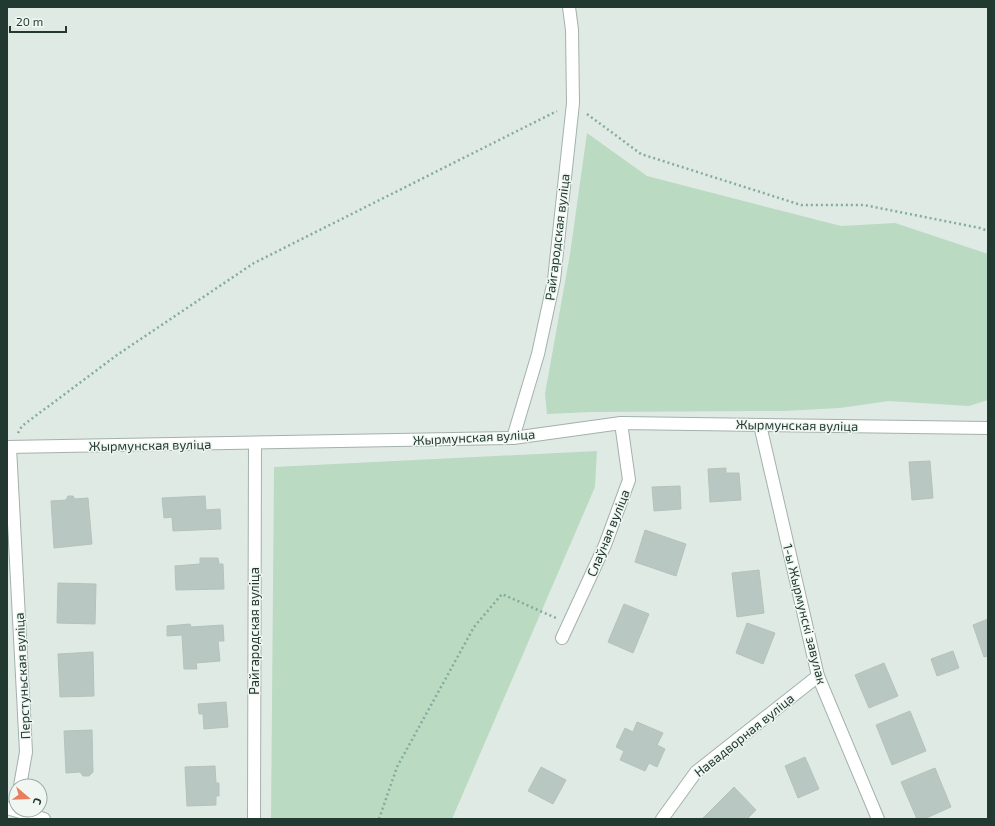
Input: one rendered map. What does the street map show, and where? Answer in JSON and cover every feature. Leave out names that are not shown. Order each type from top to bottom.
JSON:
[{"type":"street","name":"Райгародская вуліца","points":[[513,438],[538,354],[554,280],[573,103],[572,30],[569,7]]},
{"type":"street","name":"Жырмунская вуліца","points":[[8,447],[513,438],[621,423],[988,428]]},
{"type":"street","name":"Слаўная вуліца","points":[[562,638],[605,545],[629,480],[621,423]]},
{"type":"street","name":"1-ы Жырмунскі завулак","points":[[760,425],[818,676],[878,819]]},
{"type":"street","name":"Райгародская вуліца","points":[[254,819],[255,443]]},
{"type":"street","name":"Перстуньская вуліца","points":[[8,447],[26,752],[21,778]]},
{"type":"street","name":"Навадворная вуліца","points":[[662,819],[696,772],[818,676]]},
{"type":"path","points":[[8,447],[22,426],[28,421],[117,355],[254,263],[573,103],[641,154],[801,205],[864,205],[980,228],[988,231]]},
{"type":"path","points":[[379,819],[397,767],[474,627],[502,594],[569,624]]},
{"type":"green space","points":[[587,133],[647,176],[841,226],[895,223],[988,254],[988,400],[969,406],[889,401],[840,408],[784,411],[592,412],[547,414],[545,394],[570,254]]},
{"type":"green space","points":[[597,451],[595,487],[452,819],[271,819],[274,467]]},
{"type":"building","points":[[930,461],[933,498],[912,500],[909,462]]},
{"type":"building","points":[[726,468],[726,473],[739,473],[741,500],[710,502],[708,469]]},
{"type":"building","points":[[680,486],[681,509],[654,511],[652,487]]},
{"type":"building","points":[[68,496],[73,496],[75,499],[88,498],[92,544],[54,548],[51,501],[66,500]]},
{"type":"building","points":[[205,496],[206,510],[220,509],[221,529],[173,531],[172,517],[164,518],[162,498]]},
{"type":"building","points":[[645,530],[686,544],[676,576],[635,562]]},
{"type":"building","points":[[200,558],[218,558],[219,564],[223,564],[224,589],[176,590],[175,566],[200,564]]},
{"type":"building","points":[[759,570],[764,613],[737,617],[732,573]]},
{"type":"building","points":[[58,583],[96,584],[95,624],[57,623]]},
{"type":"building","points":[[624,604],[649,614],[633,653],[608,642]]},
{"type":"building","points":[[988,619],[988,656],[984,657],[973,625]]},
{"type":"building","points":[[747,623],[775,633],[763,664],[736,653]]},
{"type":"building","points":[[190,624],[191,627],[223,625],[224,641],[218,641],[220,661],[196,663],[197,669],[184,669],[182,635],[167,636],[167,626]]},
{"type":"building","points":[[953,651],[959,668],[937,676],[931,659]]},
{"type":"building","points":[[93,652],[94,696],[60,697],[58,654]]},
{"type":"building","points":[[884,663],[898,696],[869,708],[855,675]]},
{"type":"building","points":[[226,702],[228,727],[204,729],[203,714],[199,714],[198,704]]},
{"type":"building","points":[[910,711],[926,751],[892,765],[876,725]]},
{"type":"building","points":[[637,722],[663,733],[657,745],[665,749],[657,767],[649,763],[645,771],[620,760],[624,751],[616,747],[625,728],[633,732]]},
{"type":"building","points":[[92,730],[93,772],[89,776],[83,776],[80,772],[66,773],[64,731]]},
{"type":"building","points":[[805,757],[819,789],[798,798],[785,766]]},
{"type":"building","points":[[215,766],[216,783],[219,783],[219,796],[216,796],[216,805],[187,806],[185,767]]},
{"type":"building","points":[[541,767],[566,780],[553,804],[528,791]]},
{"type":"building","points":[[935,768],[951,807],[924,819],[917,819],[901,782]]},
{"type":"building","points":[[734,787],[756,810],[747,819],[702,819]]}]
